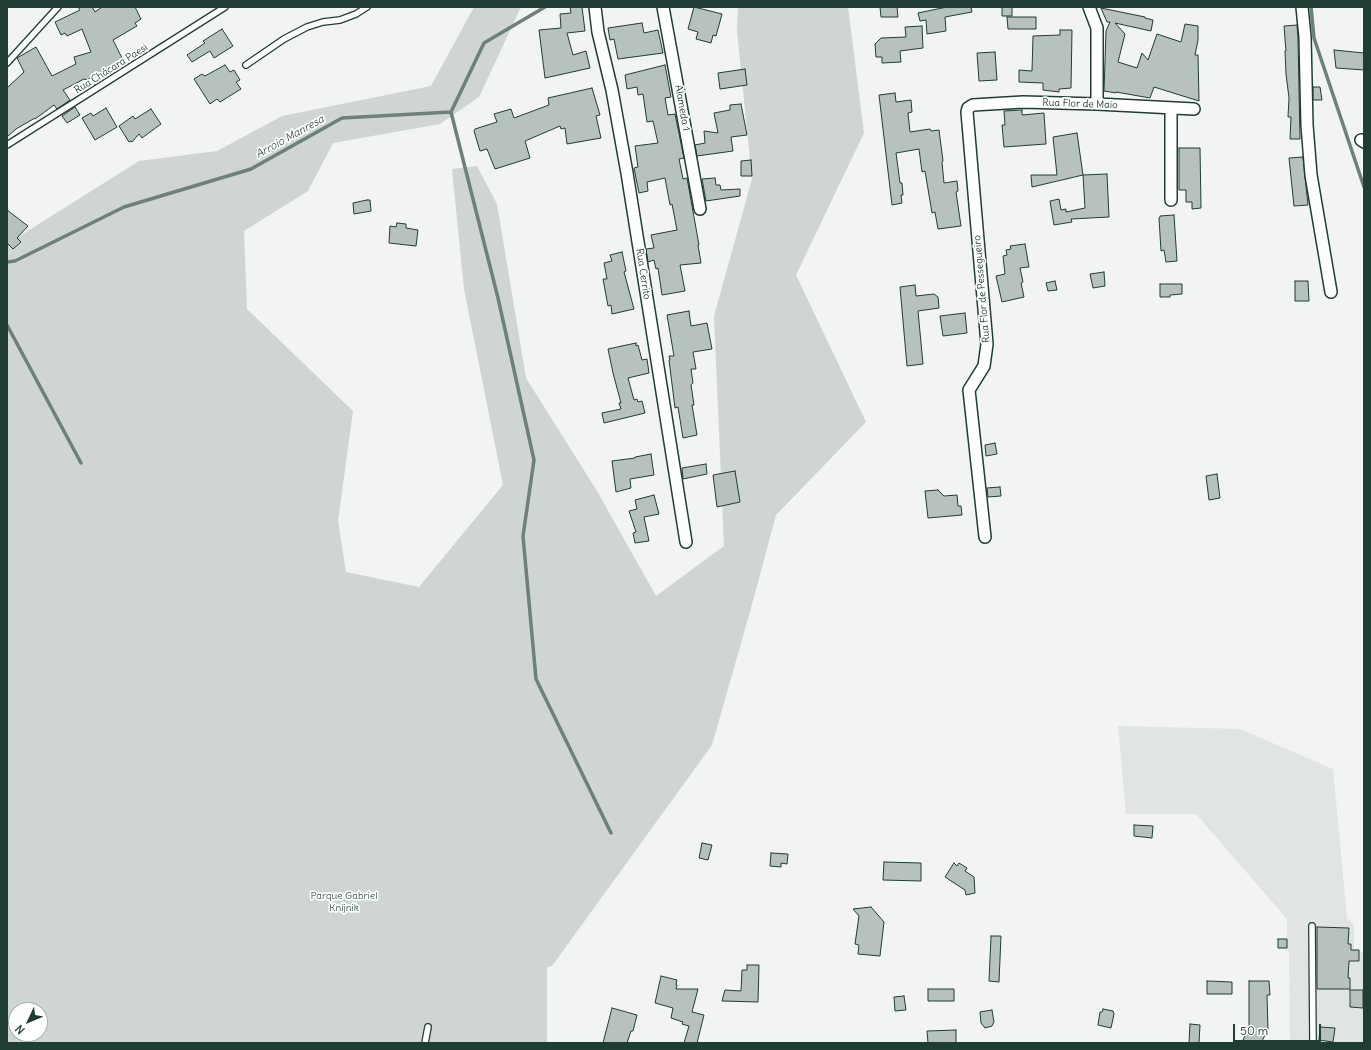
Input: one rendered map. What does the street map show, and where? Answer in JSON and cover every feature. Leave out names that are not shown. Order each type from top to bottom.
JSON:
[{"type":"street","name":"Rua Cerrito","points":[[595,7],[598,32],[612,90],[627,173],[686,542]]},
{"type":"street","name":"Alameda 1","points":[[663,7],[700,209]]},
{"type":"street","points":[[1089,7],[1097,28],[1097,104]]},
{"type":"street","points":[[1302,7],[1305,37],[1307,125],[1311,175],[1331,292]]},
{"type":"street","name":"Rua Flor de Maio","points":[[968,108],[973,105],[1023,102],[1194,109]]},
{"type":"street","name":"Rua Flor de Pessegueiro","points":[[968,108],[967,112],[987,344],[984,366],[969,390],[985,537]]},
{"type":"street","points":[[1171,108],[1171,200]]},
{"type":"lane","points":[[7,63],[58,7]]},
{"type":"lane","name":"Rua Chácara Paesi","points":[[7,145],[224,7]]},
{"type":"lane","points":[[246,65],[284,39],[307,27],[323,22],[340,20],[356,14],[367,7]]},
{"type":"lane","points":[[1312,926],[1313,1043]]},
{"type":"lane","points":[[425,1043],[428,1027]]},
{"type":"shaded area","points":[[1118,726],[1240,729],[1333,769],[1347,918],[1354,925],[1354,950],[1359,950],[1364,954],[1364,1043],[1290,1043],[1289,951],[1287,951],[1287,919],[1196,814],[1126,814]]},
{"type":"green space","name":"Parque Gabriel Knijnik","points":[[474,7],[521,7],[479,97],[440,124],[333,143],[308,191],[244,231],[247,309],[353,411],[338,521],[346,572],[419,587],[503,485],[464,289],[452,169],[477,166],[497,204],[526,378],[597,491],[656,596],[724,546],[714,316],[752,179],[737,31],[738,7],[848,7],[864,133],[796,275],[866,422],[776,515],[712,745],[552,966],[547,967],[547,1043],[7,1043],[7,244],[139,161],[217,151],[282,116],[431,86]]},
{"type":"building","points":[[78,7],[92,7],[95,12],[102,7],[135,7],[141,19],[135,23],[137,26],[113,40],[123,60],[87,80],[84,79],[63,90],[70,100],[57,109],[54,105],[35,119],[16,129],[7,137],[7,88],[24,72],[17,58],[36,47],[52,76],[76,64],[74,57],[91,52],[82,29],[67,36],[65,33],[61,35],[55,22],[80,10]]},
{"type":"building","points":[[570,7],[582,7],[585,31],[567,33],[573,55],[586,51],[590,68],[545,78],[539,30],[561,28],[560,14],[571,13]]},
{"type":"building","points":[[694,7],[722,14],[716,36],[713,35],[711,43],[696,39],[698,32],[688,29]]},
{"type":"building","points":[[880,7],[897,7],[898,17],[881,17]]},
{"type":"building","points":[[947,7],[971,7],[972,12],[945,17],[946,31],[927,34],[926,20],[920,21],[918,13]]},
{"type":"building","points":[[1002,7],[1012,7],[1012,16],[1002,16]]},
{"type":"building","points":[[1101,8],[1153,20],[1151,31],[1115,23],[1125,34],[1118,62],[1137,68],[1142,53],[1148,60],[1157,34],[1181,42],[1185,24],[1198,26],[1198,40],[1195,55],[1198,55],[1199,101],[1154,87],[1150,98],[1104,91],[1106,31],[1110,22],[1107,22]]},
{"type":"building","points":[[1007,17],[1036,17],[1036,29],[1008,29]]},
{"type":"building","points":[[642,23],[644,33],[658,30],[663,53],[618,59],[614,39],[610,40],[608,28]]},
{"type":"building","points":[[1297,25],[1300,139],[1290,139],[1291,117],[1288,117],[1289,98],[1286,74],[1284,26]]},
{"type":"building","points":[[922,26],[923,48],[900,51],[901,62],[882,63],[882,57],[876,57],[875,44],[881,38],[906,37],[905,27]]},
{"type":"building","points":[[222,29],[233,46],[214,58],[210,51],[192,62],[187,55],[205,43],[203,41]]},
{"type":"building","points":[[1060,30],[1072,30],[1071,88],[1059,89],[1059,92],[1043,90],[1043,83],[1019,82],[1019,70],[1032,71],[1033,36],[1060,35]]},
{"type":"building","points":[[1334,50],[1364,53],[1364,70],[1336,68]]},
{"type":"building","points":[[995,52],[997,80],[979,81],[977,53]]},
{"type":"building","points":[[225,65],[230,72],[234,70],[240,80],[236,82],[241,89],[220,102],[217,99],[210,104],[194,79],[202,74],[205,76]]},
{"type":"building","points":[[665,65],[671,97],[665,98],[668,115],[675,114],[684,158],[679,159],[683,179],[687,178],[701,263],[680,265],[685,291],[662,295],[658,268],[656,269],[654,260],[648,262],[646,249],[654,248],[651,235],[677,230],[665,178],[647,182],[648,191],[639,193],[634,168],[638,167],[635,146],[658,143],[653,121],[647,122],[643,94],[638,95],[637,87],[627,89],[625,75]]},
{"type":"building","points":[[745,69],[747,85],[720,89],[718,73]]},
{"type":"building","points":[[1313,87],[1320,87],[1322,100],[1313,100]]},
{"type":"building","points":[[592,88],[600,115],[596,116],[601,138],[567,144],[565,128],[561,129],[560,126],[525,141],[530,158],[495,169],[487,149],[480,151],[474,131],[475,129],[497,122],[494,114],[511,109],[514,118],[549,105],[548,98]]},
{"type":"building","points":[[895,93],[896,102],[911,100],[912,112],[908,113],[910,132],[930,129],[931,131],[939,130],[944,183],[957,181],[958,191],[956,192],[961,226],[938,229],[935,212],[932,213],[925,171],[922,172],[919,149],[896,153],[903,195],[901,195],[902,203],[892,205],[879,95]]},
{"type":"building","points":[[741,104],[747,135],[731,137],[733,151],[697,156],[695,145],[705,143],[704,131],[718,133],[714,113],[730,110],[730,105]]},
{"type":"building","points":[[75,107],[80,115],[67,123],[62,116]]},
{"type":"building","points":[[106,108],[117,127],[95,140],[82,118],[91,113],[93,116]]},
{"type":"building","points":[[151,109],[161,124],[142,138],[139,134],[132,142],[129,142],[119,126],[133,116],[135,119]]},
{"type":"building","points":[[1022,110],[1022,115],[1044,113],[1046,144],[1004,147],[1002,125],[1005,125],[1004,111]]},
{"type":"building","points":[[1077,133],[1083,175],[1032,187],[1031,175],[1057,175],[1053,137]]},
{"type":"building","points":[[1179,148],[1200,148],[1201,208],[1192,209],[1192,202],[1186,202],[1186,190],[1179,190]]},
{"type":"building","points":[[1303,157],[1308,205],[1294,206],[1289,158]]},
{"type":"building","points":[[751,160],[752,176],[741,176],[741,161]]},
{"type":"building","points":[[1107,174],[1109,217],[1071,219],[1072,222],[1054,225],[1050,201],[1059,199],[1061,210],[1066,209],[1066,212],[1085,208],[1083,175]]},
{"type":"building","points":[[715,178],[716,185],[720,185],[721,190],[740,189],[740,196],[706,201],[702,179]]},
{"type":"building","points":[[370,200],[371,211],[354,214],[353,203]]},
{"type":"building","points":[[7,210],[28,226],[17,238],[21,242],[13,249],[7,243]]},
{"type":"building","points":[[1174,215],[1177,261],[1166,262],[1164,250],[1161,251],[1159,218],[1160,216]]},
{"type":"building","points":[[397,223],[406,224],[406,228],[418,230],[416,246],[389,243],[390,226],[396,227]]},
{"type":"building","points":[[1025,244],[1029,267],[1020,268],[1024,297],[1002,302],[996,276],[1005,274],[1003,256],[1007,255],[1006,250],[1011,249],[1010,246]]},
{"type":"building","points":[[622,252],[626,271],[624,272],[634,309],[612,314],[611,305],[608,306],[603,279],[607,279],[604,263],[612,261],[610,255]]},
{"type":"building","points":[[1104,272],[1105,286],[1093,288],[1090,274]]},
{"type":"building","points":[[1055,281],[1057,290],[1048,291],[1046,283]]},
{"type":"building","points":[[1295,281],[1308,281],[1309,301],[1295,301]]},
{"type":"building","points":[[1160,284],[1182,284],[1182,294],[1170,295],[1170,297],[1160,297]]},
{"type":"building","points":[[915,285],[916,296],[934,294],[938,297],[939,308],[918,311],[923,364],[907,366],[900,287]]},
{"type":"building","points":[[689,311],[691,326],[707,323],[712,349],[693,352],[696,369],[691,369],[693,383],[691,385],[694,405],[692,405],[697,435],[683,438],[678,407],[675,408],[669,360],[669,356],[674,356],[667,315]]},
{"type":"building","points":[[965,313],[967,333],[943,336],[940,316]]},
{"type":"building","points":[[636,343],[636,346],[638,345],[642,360],[647,359],[649,373],[628,378],[634,400],[637,399],[638,402],[642,401],[645,413],[604,423],[602,413],[621,409],[619,403],[621,403],[608,349]]},
{"type":"building","points":[[995,443],[997,454],[986,456],[985,445]]},
{"type":"building","points":[[651,454],[654,475],[630,479],[631,488],[616,492],[612,461]]},
{"type":"building","points":[[706,464],[707,474],[683,479],[682,468]]},
{"type":"building","points":[[735,471],[740,502],[717,507],[713,475]]},
{"type":"building","points":[[1217,474],[1220,498],[1209,500],[1206,476]]},
{"type":"building","points":[[1000,487],[1001,496],[988,497],[987,488]]},
{"type":"building","points":[[938,490],[944,496],[957,495],[958,506],[961,506],[962,515],[928,518],[925,491]]},
{"type":"building","points":[[654,495],[659,514],[644,517],[649,541],[635,543],[633,533],[636,532],[629,511],[637,509],[635,500]]},
{"type":"building","points":[[1134,825],[1153,826],[1152,838],[1134,836]]},
{"type":"building","points":[[702,843],[712,845],[708,860],[699,858]]},
{"type":"building","points":[[771,853],[788,854],[787,864],[781,863],[781,867],[770,866]]},
{"type":"building","points":[[884,862],[921,863],[921,881],[883,880]]},
{"type":"building","points":[[954,863],[957,866],[959,863],[967,868],[965,871],[974,877],[975,893],[966,895],[965,890],[945,877]]},
{"type":"building","points":[[871,907],[884,922],[880,956],[858,954],[859,945],[855,944],[859,916],[853,909]]},
{"type":"building","points":[[1317,927],[1349,928],[1348,944],[1351,944],[1351,950],[1359,950],[1359,961],[1349,961],[1348,978],[1350,978],[1350,989],[1317,989]]},
{"type":"building","points":[[991,936],[1001,936],[999,982],[989,981]]},
{"type":"building","points":[[1278,939],[1287,939],[1287,948],[1278,948]]},
{"type":"building","points":[[747,965],[759,965],[758,1002],[722,1001],[725,990],[741,991],[742,970],[747,970]]},
{"type":"building","points":[[661,976],[677,980],[676,989],[698,989],[692,1012],[704,1015],[697,1043],[684,1043],[689,1026],[682,1024],[683,1022],[671,1018],[673,1008],[655,1003]]},
{"type":"building","points":[[1207,981],[1232,982],[1232,994],[1207,994]]},
{"type":"building","points":[[1249,981],[1269,981],[1270,995],[1267,995],[1268,1029],[1261,1043],[1242,1043],[1249,1025]]},
{"type":"building","points":[[928,989],[954,989],[954,1001],[928,1001]]},
{"type":"building","points":[[1350,990],[1363,990],[1363,1008],[1350,1007]]},
{"type":"building","points":[[904,996],[906,1010],[895,1011],[894,997]]},
{"type":"building","points":[[612,1008],[637,1015],[633,1031],[631,1031],[627,1043],[603,1043]]},
{"type":"building","points":[[1103,1009],[1113,1011],[1114,1014],[1111,1028],[1098,1025],[1100,1012],[1102,1012]]},
{"type":"building","points":[[992,1010],[994,1022],[992,1026],[985,1028],[981,1023],[980,1012]]},
{"type":"building","points":[[1190,1024],[1200,1025],[1199,1043],[1189,1043]]},
{"type":"building","points":[[1320,1027],[1335,1028],[1333,1042],[1319,1040]]},
{"type":"building","points":[[956,1030],[956,1043],[928,1043],[927,1031]]},
{"type":"waterway","name":"Arroio Manresa","points":[[7,262],[15,261],[124,207],[251,169],[342,118],[451,112],[484,43],[545,7]]},
{"type":"waterway","points":[[1311,7],[1314,38],[1364,187]]},
{"type":"waterway","points":[[451,112],[498,298],[534,460],[523,536],[536,679],[611,833]]},
{"type":"waterway","points":[[7,325],[81,463]]}]
